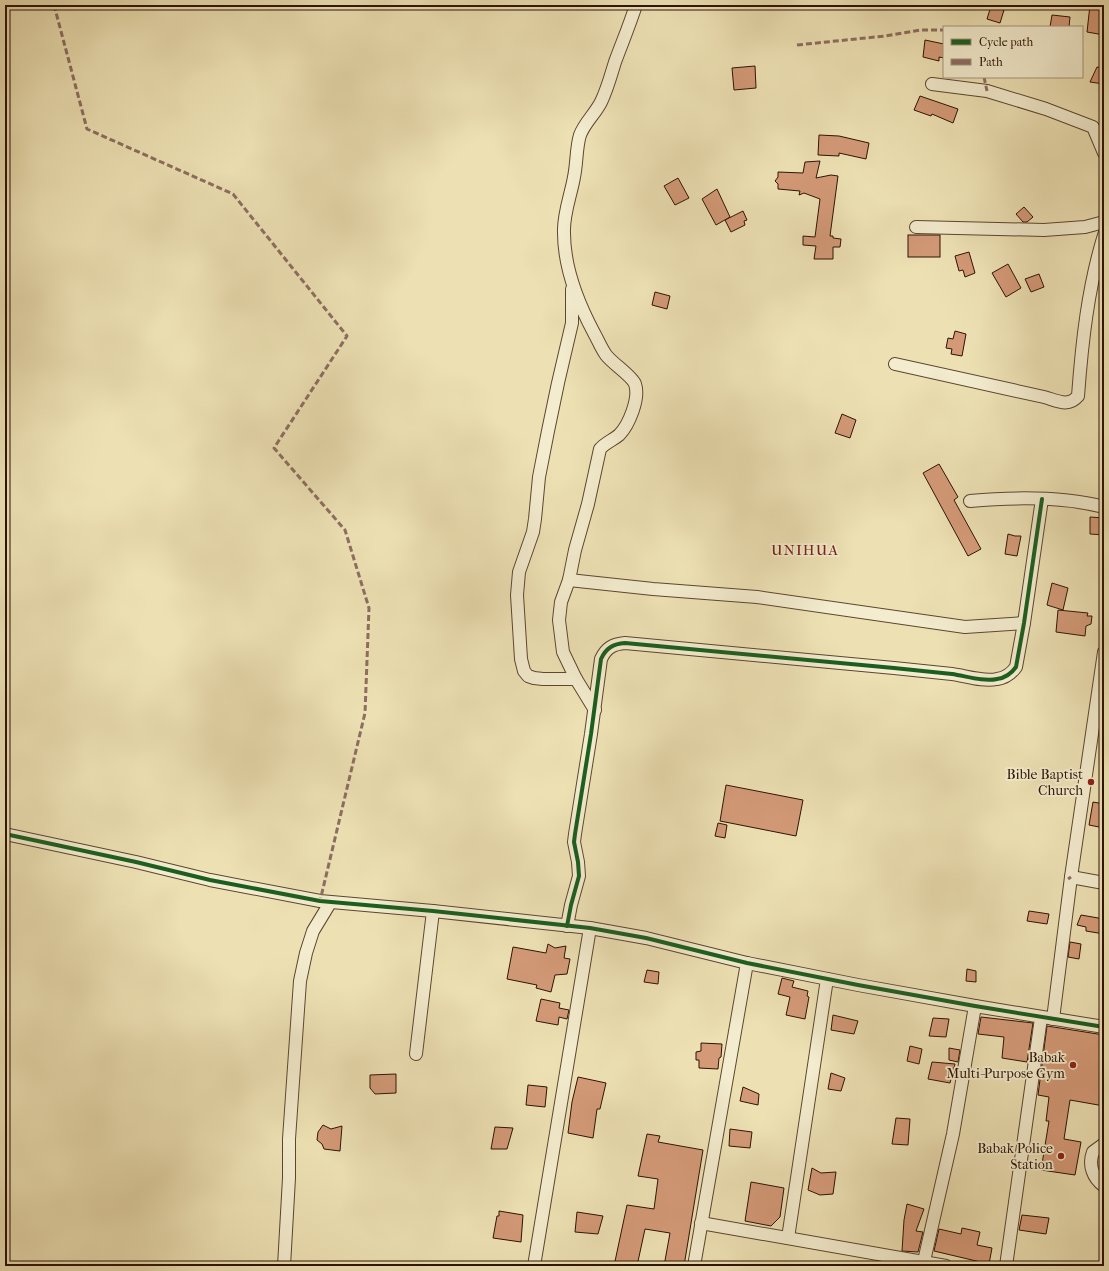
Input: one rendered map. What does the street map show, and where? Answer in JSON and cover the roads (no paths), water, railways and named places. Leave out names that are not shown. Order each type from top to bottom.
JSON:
[{"type":"street","points":[[595,710],[576,679],[563,652],[559,620],[561,602],[569,580],[600,449],[620,434],[627,424],[634,406],[636,392],[635,384],[630,376],[622,371],[606,354],[586,317],[572,283],[565,251],[563,232],[574,176],[577,147],[584,125],[602,101],[632,21],[636,5]]},
{"type":"street","points":[[932,84],[987,91],[1046,109],[1093,127],[1104,154]]},
{"type":"street","points":[[916,227],[1044,230],[1085,227],[1104,222]]},
{"type":"street","points":[[895,364],[1063,402],[1069,403],[1074,401],[1078,396],[1094,271],[1104,235]]},
{"type":"street","points":[[572,283],[572,323],[539,477],[534,525],[519,572],[517,595],[521,659],[524,671],[528,676],[534,678],[576,679]]},
{"type":"street","points":[[567,926],[570,905],[579,876],[574,842],[595,710],[601,659],[604,651],[617,643],[626,643],[861,665],[989,680],[1006,676],[1012,673],[1016,667],[1024,623],[1042,498]]},
{"type":"street","points":[[970,501],[1042,498],[1080,502],[1104,507]]},
{"type":"street","points":[[569,580],[653,589],[757,597],[965,627],[1024,623]]},
{"type":"street","points":[[1006,1266],[1071,877],[1104,652]]},
{"type":"street","points":[[5,834],[136,862],[210,880],[330,903],[433,911],[590,928],[646,938],[747,963],[827,979],[1104,1028]]},
{"type":"street","points":[[1071,877],[1104,884]]},
{"type":"street","points":[[284,1266],[289,1178],[289,1139],[300,982],[306,953],[313,931],[330,903]]},
{"type":"street","points":[[416,1054],[433,911]]},
{"type":"street","points":[[534,1266],[590,928]]},
{"type":"street","points":[[694,1266],[747,963]]},
{"type":"street","points":[[788,1238],[827,979]]},
{"type":"street","points":[[924,1262],[952,1134],[975,1006]]},
{"type":"street","points":[[1104,1144],[1093,1152],[1091,1166],[1095,1177],[1104,1186]]},
{"type":"street","points":[[701,1223],[946,1266]]},
{"type":"place","name":"Bible Baptist Church","points":[[1091,782]]},
{"type":"place","name":"Babak Multi-Purpose Gym","points":[[1073,1065]]},
{"type":"place","name":"Babak Police Station","points":[[1061,1156]]},
{"type":"district","name":"UNIHUA","points":[[805,550]]}]
